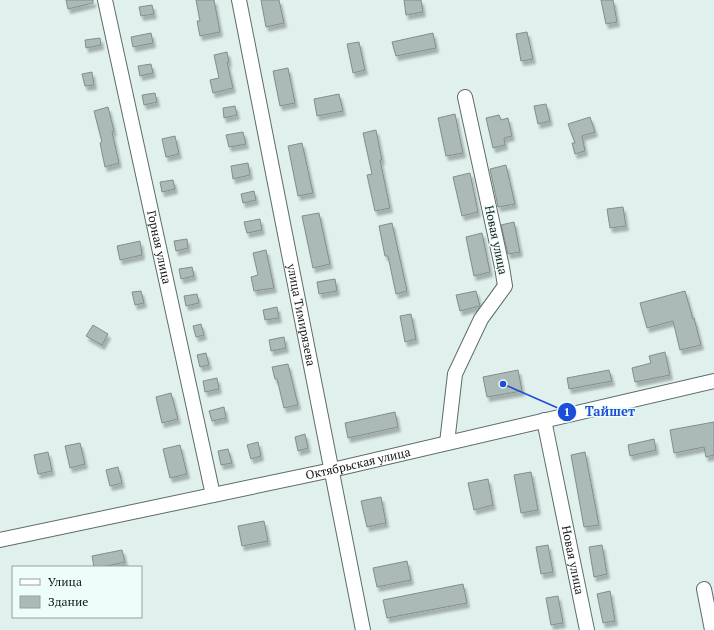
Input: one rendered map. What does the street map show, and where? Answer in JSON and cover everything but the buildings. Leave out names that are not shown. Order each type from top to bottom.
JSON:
[{"type":"street","name":"Горная улица","points":[[105,0],[213,495]]},
{"type":"street","name":"улица Тимирязева","points":[[239,0],[363,630]]},
{"type":"street","name":"Новая улица","points":[[447,443],[455,374],[481,319],[505,286],[464,97]]},
{"type":"street","name":"Октябрьская улица","points":[[0,540],[332,470],[714,381]]},
{"type":"street","name":"Новая улица","points":[[544,420],[587,630]]},
{"type":"street","points":[[704,589],[712,630]]},
{"type":"place","name":"Тайшет","points":[[503,384]]}]
